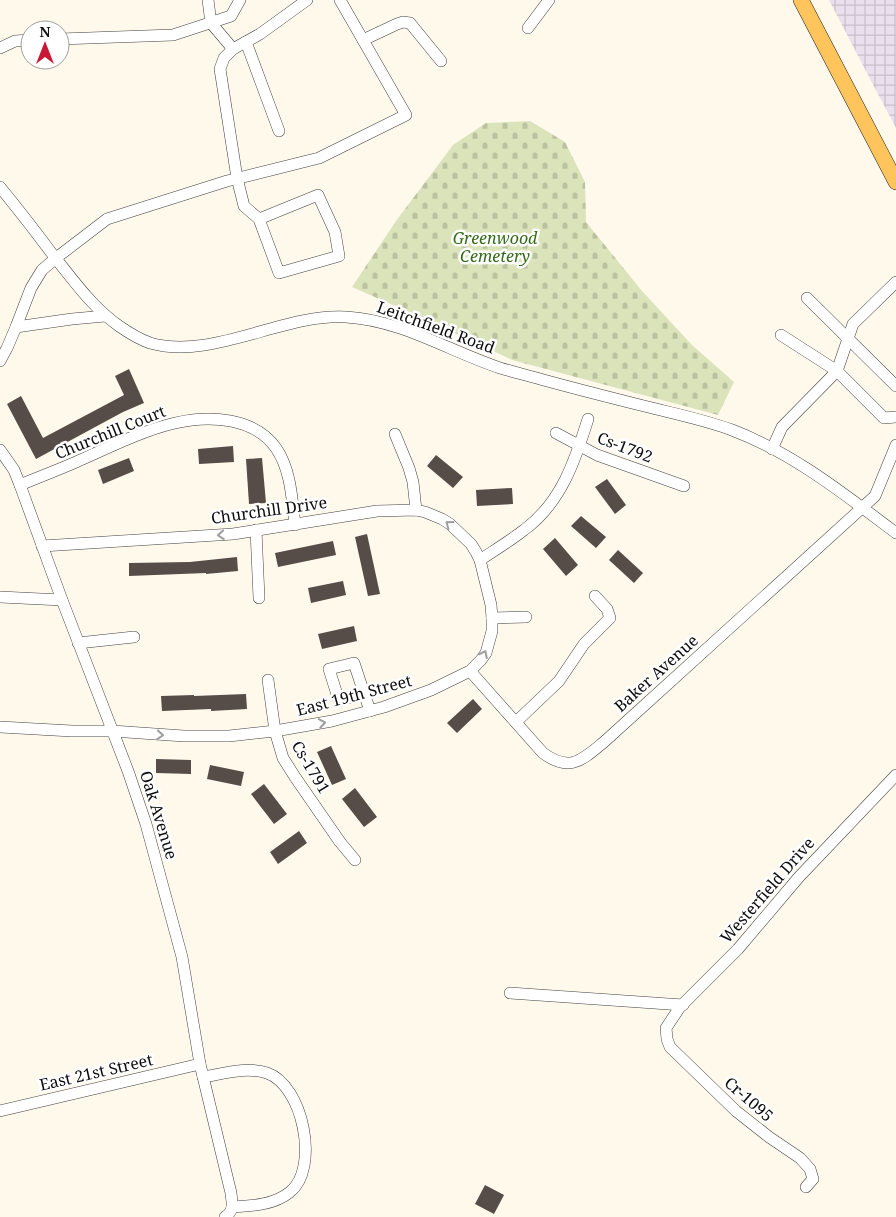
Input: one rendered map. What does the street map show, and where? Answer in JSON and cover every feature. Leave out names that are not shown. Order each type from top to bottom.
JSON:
[{"type":"main road","points":[[801,0],[896,182]]},
{"type":"street","points":[[208,0],[211,23],[233,48]]},
{"type":"street","points":[[70,39],[173,36],[231,16],[240,0]]},
{"type":"street","points":[[259,219],[318,195],[335,232],[339,256],[279,273],[259,219],[244,206],[236,178],[220,69],[224,58],[233,48],[260,34],[307,0]]},
{"type":"street","points":[[0,362],[31,288],[42,270],[107,219],[236,178],[319,158],[406,116],[340,0]]},
{"type":"street","points":[[528,28],[549,0]]},
{"type":"street","points":[[363,40],[397,24],[403,22],[410,23],[441,61]]},
{"type":"street","points":[[0,48],[20,41]]},
{"type":"street","points":[[246,42],[279,131]]},
{"type":"street","name":"Leitchfield Road","points":[[0,187],[82,293],[105,316],[132,335],[150,343],[170,346],[192,346],[213,343],[300,322],[342,316],[381,322],[500,368],[586,392],[694,418],[733,431],[772,449],[833,485],[896,533]]},
{"type":"street","points":[[772,449],[782,427],[836,371],[853,324],[896,282]]},
{"type":"street","points":[[808,298],[896,386]]},
{"type":"street","points":[[16,327],[72,318],[105,316]]},
{"type":"street","points":[[781,335],[836,371],[884,418],[896,417]]},
{"type":"street","points":[[480,560],[526,529],[546,510],[568,475],[580,446],[588,419]]},
{"type":"street","name":"Churchill Court","points":[[20,485],[69,466],[135,436],[161,427],[186,421],[223,420],[237,422],[259,432],[276,448],[289,476],[295,525]]},
{"type":"street","name":"Cs-1792","points":[[556,433],[598,455],[684,486]]},
{"type":"street","points":[[395,434],[414,482],[416,510]]},
{"type":"street","name":"Baker Avenue","points":[[470,671],[543,753],[561,763],[571,763],[582,759],[604,742],[875,496],[896,445]]},
{"type":"street","name":"Oak Avenue","points":[[0,450],[14,470],[20,485],[78,643],[128,770],[146,824],[182,957],[200,1064],[231,1194],[232,1207]]},
{"type":"street","name":"Churchill Drive","points":[[42,546],[233,534],[377,511],[416,510],[433,515],[450,524],[471,544],[480,560]]},
{"type":"street","points":[[256,530],[259,598]]},
{"type":"street","name":"East 19th Street","points":[[0,727],[184,736],[229,736],[275,731],[332,721],[431,690],[470,671],[486,653],[492,631],[492,618],[491,605],[480,560]]},
{"type":"street","points":[[516,722],[559,681],[584,644],[610,618],[607,608],[595,596]]},
{"type":"street","points":[[0,597],[62,600]]},
{"type":"street","points":[[492,618],[526,617]]},
{"type":"street","points":[[78,643],[134,637]]},
{"type":"street","name":"Cs-1791","points":[[268,680],[275,731],[283,758],[340,842],[355,860]]},
{"type":"street","points":[[364,692],[370,710]]},
{"type":"street","name":"Westerfield Drive","points":[[666,1028],[683,1004],[738,949],[799,877],[896,775]]},
{"type":"street","points":[[510,993],[683,1004]]},
{"type":"street","name":"Cr-1095","points":[[666,1028],[670,1047],[699,1076],[736,1112],[800,1158],[810,1169],[813,1179],[806,1187]]},
{"type":"street","name":"East 21st Street","points":[[0,1111],[200,1064]]},
{"type":"street","points":[[203,1077],[257,1070],[278,1078],[288,1088],[295,1100],[300,1116],[305,1154],[304,1170],[298,1182],[290,1192],[270,1202],[232,1207],[231,1212],[225,1217]]},
{"type":"shaded area","points":[[829,0],[896,0],[896,128],[869,77]]},
{"type":"green space","name":"Greenwood Cemetery","points":[[530,121],[565,142],[585,182],[586,222],[642,291],[692,345],[734,382],[718,415],[512,360],[352,287],[396,221],[453,145],[486,123]]},
{"type":"building","points":[[129,369],[144,403],[123,412],[36,459],[7,404],[21,396],[43,438],[124,395],[115,376]]},
{"type":"building","points":[[233,446],[234,462],[199,464],[198,449]]},
{"type":"building","points":[[436,455],[463,477],[453,488],[427,466]]},
{"type":"building","points":[[129,458],[134,471],[103,484],[98,470]]},
{"type":"building","points":[[262,458],[266,503],[249,504],[246,459]]},
{"type":"building","points":[[607,479],[626,505],[615,514],[595,487]]},
{"type":"building","points":[[512,488],[513,504],[477,506],[476,490]]},
{"type":"building","points":[[581,516],[606,537],[596,548],[571,526]]},
{"type":"building","points":[[367,534],[380,594],[368,596],[355,537]]},
{"type":"building","points":[[555,538],[578,565],[566,576],[543,549]]},
{"type":"building","points":[[333,541],[336,555],[278,567],[275,553]]},
{"type":"building","points":[[618,550],[643,573],[634,583],[609,560]]},
{"type":"building","points":[[237,557],[238,571],[206,574],[129,576],[129,563],[190,562]]},
{"type":"building","points":[[343,581],[346,595],[311,603],[308,588]]},
{"type":"building","points":[[354,626],[357,641],[322,649],[318,634]]},
{"type":"building","points":[[246,694],[247,709],[162,711],[161,696]]},
{"type":"building","points":[[473,699],[482,709],[457,733],[447,723]]},
{"type":"building","points":[[331,746],[346,779],[332,785],[317,752]]},
{"type":"building","points":[[156,759],[191,760],[191,774],[156,773]]},
{"type":"building","points":[[210,765],[244,772],[241,786],[207,779]]},
{"type":"building","points":[[264,784],[287,814],[274,824],[251,794]]},
{"type":"building","points":[[355,788],[377,817],[364,827],[342,799]]},
{"type":"building","points":[[299,831],[307,843],[278,864],[270,852]]},
{"type":"building","points":[[485,1185],[504,1195],[494,1214],[475,1204]]}]
